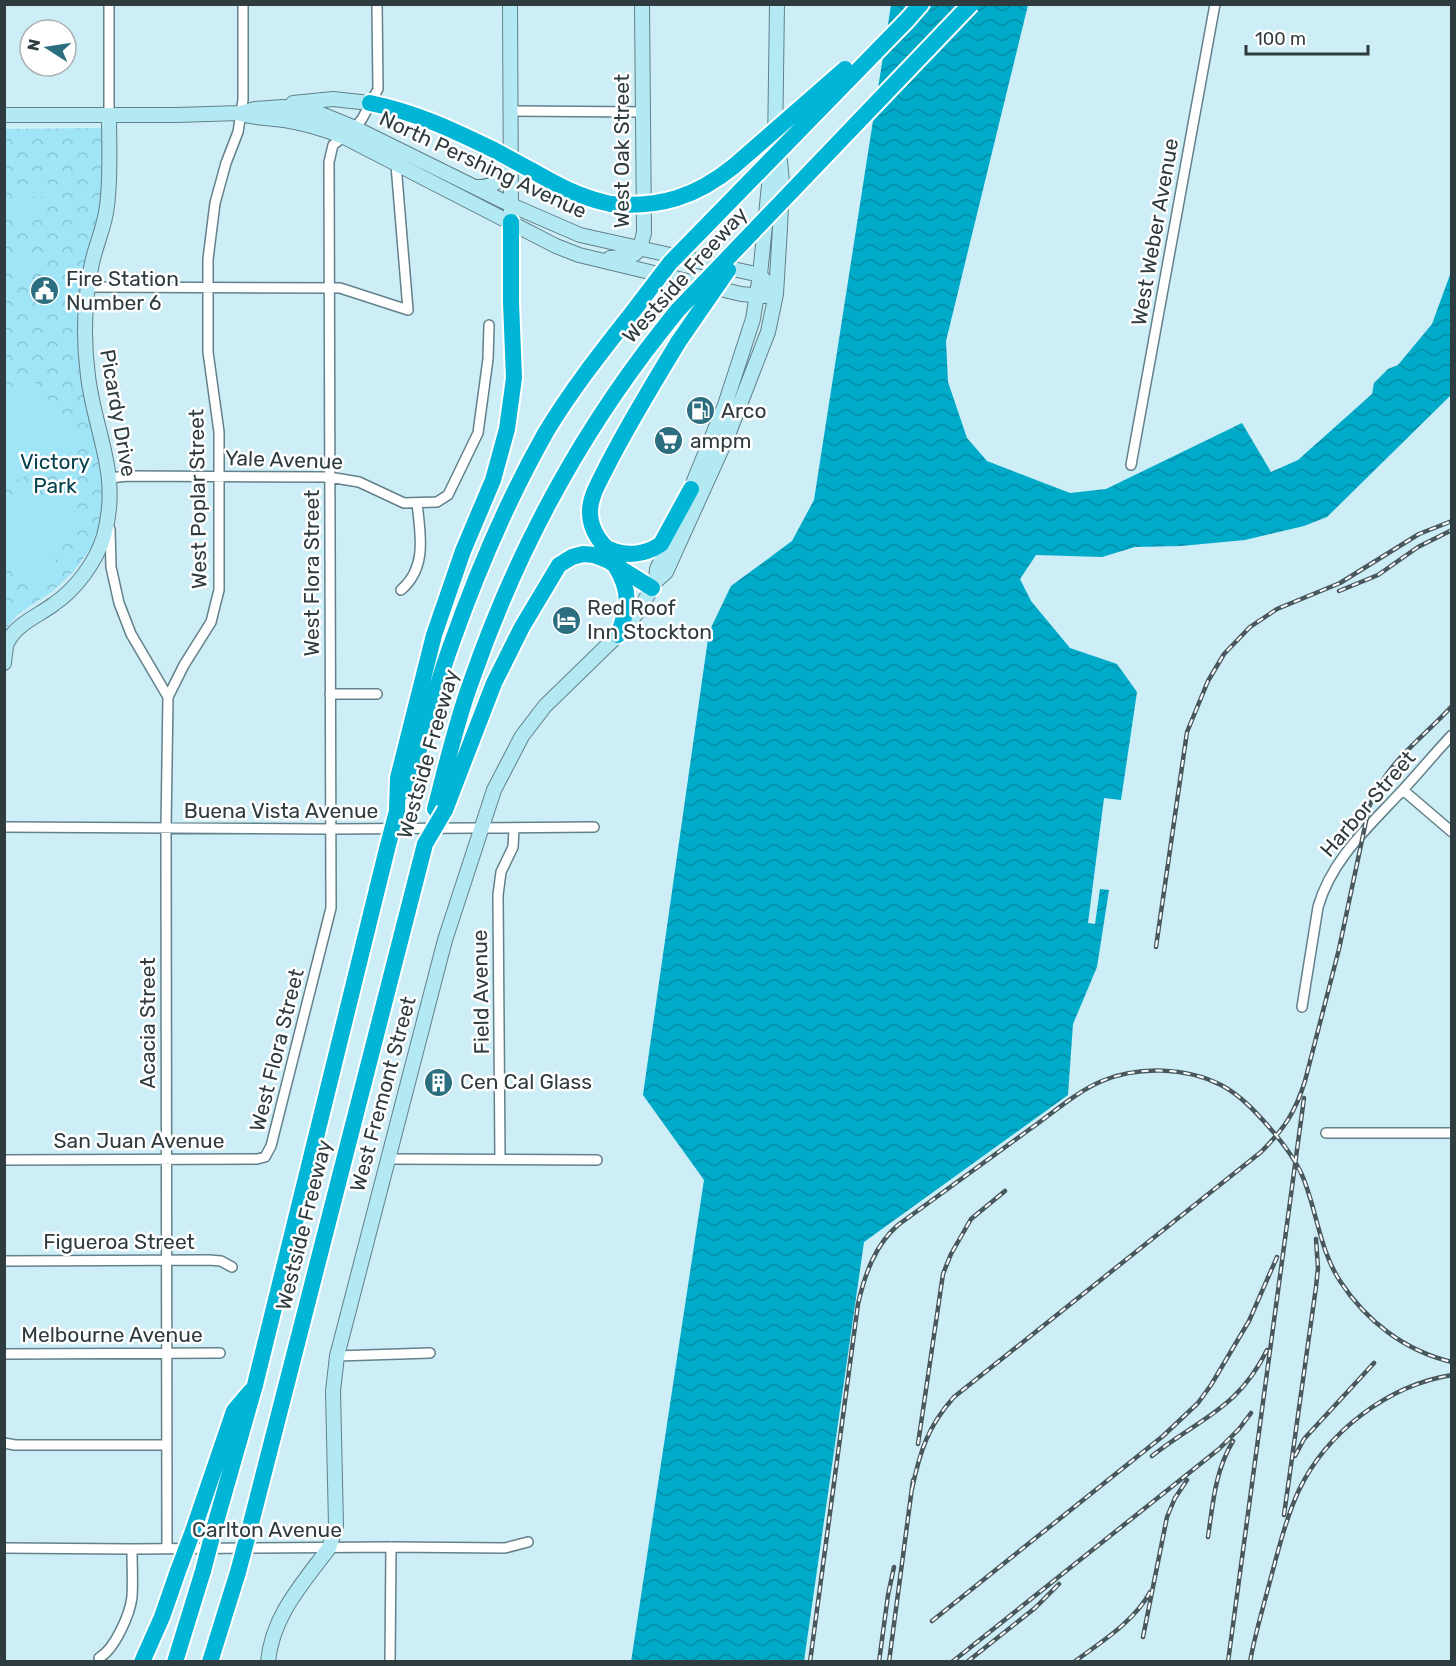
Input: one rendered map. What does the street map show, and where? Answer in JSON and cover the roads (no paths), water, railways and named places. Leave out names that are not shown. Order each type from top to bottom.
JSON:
[{"type":"highway","name":"Westside Freeway","points":[[175,1662],[255,1385],[397,811],[409,780],[449,650],[469,596],[513,496],[547,431],[587,370],[670,263],[921,4]]},
{"type":"highway","name":"Westside Freeway","points":[[211,1661],[249,1531],[424,846],[440,810],[470,684],[492,623],[514,572],[546,509],[584,443],[662,330],[971,4]]},
{"type":"highway","points":[[370,103],[398,109],[436,122],[494,150],[568,191],[590,200],[637,206],[665,202],[698,191],[721,177],[852,63],[907,20]]},
{"type":"highway","points":[[397,811],[398,778],[434,635],[459,562],[493,480],[507,429],[514,378],[511,222]]},
{"type":"highway","points":[[654,585],[603,546],[591,520],[591,503],[625,431],[679,341],[756,229]]},
{"type":"highway","points":[[603,546],[625,554],[652,550],[661,544],[691,489]]},
{"type":"highway","points":[[440,810],[494,682],[553,572],[564,561],[583,554],[594,555],[654,585]]},
{"type":"highway","points":[[616,566],[624,580],[628,596],[627,612],[618,635]]},
{"type":"highway","points":[[142,1662],[162,1617],[234,1411],[255,1385]]},
{"type":"street","points":[[109,4],[109,115]]},
{"type":"street","name":"West Poplar Street","points":[[168,697],[184,665],[211,622],[218,603],[219,432],[208,352],[208,287],[210,240],[215,203],[238,132],[243,100],[243,4]]},
{"type":"street","name":"West Flora Street","points":[[269,1151],[331,908],[329,162],[333,146],[355,128],[378,89],[377,4]]},
{"type":"street","points":[[510,4],[511,222]]},
{"type":"street","name":"West Oak Street","points":[[596,259],[631,257],[640,249],[644,233],[645,112],[642,4]]},
{"type":"street","name":"West Fremont Street","points":[[654,585],[657,569],[675,532],[725,405],[753,319],[775,148],[777,4]]},
{"type":"street","name":"West Weber Avenue","points":[[1131,465],[1215,4]]},
{"type":"street","points":[[283,107],[298,102],[333,99],[370,103]]},
{"type":"street","name":"North Pershing Avenue","points":[[4,115],[241,113],[255,109],[283,107],[321,114],[355,128],[511,205],[580,235],[760,275]]},
{"type":"street","points":[[510,111],[645,112]]},
{"type":"street","name":"North Pershing Avenue","points":[[241,113],[257,118],[310,125],[344,137],[556,246],[596,259],[757,297],[776,294]]},
{"type":"street","name":"Picardy Drive","points":[[6,641],[21,625],[56,603],[82,576],[95,557],[110,511],[110,478],[107,458],[88,378],[84,339],[88,287],[107,207],[109,115]]},
{"type":"street","name":"West Fremont Street","points":[[268,1662],[272,1636],[280,1617],[329,1548],[336,1526],[333,1391],[337,1356],[445,940],[494,790],[522,736],[545,706],[618,635],[638,612],[654,585],[666,572],[729,435],[768,332],[776,294],[782,182],[780,161],[775,148]]},
{"type":"street","points":[[88,287],[340,288],[408,310],[396,165],[413,164],[447,181],[459,179]]},
{"type":"street","points":[[475,187],[483,188],[497,183],[510,165]]},
{"type":"street","points":[[760,275],[776,294]]},
{"type":"street","points":[[401,590],[412,577],[421,555],[417,503],[436,502],[448,495],[475,441],[488,359],[489,325]]},
{"type":"street","points":[[703,458],[709,478]]},
{"type":"street","name":"Yale Avenue","points":[[110,478],[128,476],[329,477],[359,482],[390,498],[404,503],[417,503]]},
{"type":"street","points":[[110,511],[111,567],[118,603],[129,628],[168,697]]},
{"type":"street","points":[[4,663],[6,641]]},
{"type":"street","points":[[330,694],[377,694]]},
{"type":"street","name":"Acacia Street","points":[[167,1548],[166,829],[168,697]]},
{"type":"street","name":"Harbor Street","points":[[1302,1007],[1314,923],[1322,895],[1335,868],[1452,735]]},
{"type":"street","points":[[1403,790],[1452,832]]},
{"type":"street","name":"Buena Vista Avenue","points":[[4,827],[166,829],[594,827]]},
{"type":"street","name":"Field Avenue","points":[[500,1159],[498,895],[501,872],[513,847],[514,829]]},
{"type":"street","points":[[1326,1133],[1452,1133]]},
{"type":"street","name":"San Juan Avenue","points":[[4,1160],[257,1159],[265,1157],[269,1151]]},
{"type":"street","points":[[388,1158],[597,1160]]},
{"type":"street","name":"Figueroa Street","points":[[4,1261],[209,1260],[232,1267]]},
{"type":"street","name":"Melbourne Avenue","points":[[4,1353],[220,1353]]},
{"type":"street","points":[[337,1356],[430,1353]]},
{"type":"street","points":[[4,1443],[167,1446]]},
{"type":"street","name":"Carlton Avenue","points":[[4,1548],[505,1548],[528,1542]]},
{"type":"street","points":[[390,1662],[391,1547]]},
{"type":"street","points":[[99,1658],[115,1641],[131,1604],[132,1549]]},
{"type":"water","points":[[891,5],[1028,5],[946,341],[948,382],[967,438],[987,461],[1070,493],[1106,489],[1242,423],[1271,472],[1298,460],[1372,394],[1374,383],[1388,369],[1398,365],[1432,324],[1451,272],[1451,395],[1327,517],[1304,526],[1245,540],[1181,546],[1135,547],[1102,557],[1036,555],[1020,579],[1031,601],[1070,648],[1117,664],[1137,692],[1121,800],[1104,798],[1088,923],[1095,924],[1100,889],[1109,890],[1097,967],[1073,1024],[1068,1095],[864,1242],[804,1661],[631,1662],[704,1180],[643,1095],[709,632],[731,586],[792,541],[814,500]]},
{"type":"railway","points":[[1156,947],[1187,732],[1208,681],[1224,654],[1250,627],[1277,609],[1340,583],[1419,534],[1452,521]]},
{"type":"railway","points":[[1339,591],[1378,575],[1418,547],[1452,530]]},
{"type":"railway","points":[[912,1489],[918,1463],[931,1429],[954,1397],[1261,1152],[1282,1128],[1293,1111],[1305,1081],[1339,949],[1369,807],[1376,791],[1395,764],[1452,706]]},
{"type":"railway","points":[[810,1662],[858,1304],[877,1251],[898,1225],[1065,1103],[1102,1081],[1146,1071],[1177,1072],[1207,1079],[1241,1098],[1269,1127],[1295,1162],[1307,1188],[1327,1256],[1350,1296],[1374,1321],[1403,1342],[1452,1362]]},
{"type":"railway","points":[[1228,1662],[1304,1098]]},
{"type":"railway","points":[[918,1444],[943,1274],[951,1254],[971,1219],[1005,1191]]},
{"type":"railway","points":[[1284,1515],[1316,1287],[1318,1268],[1316,1239]]},
{"type":"railway","points":[[932,1621],[1163,1436],[1198,1403],[1249,1321],[1277,1257]]},
{"type":"railway","points":[[1152,1456],[1231,1399],[1256,1370],[1267,1350]]},
{"type":"railway","points":[[1295,1456],[1304,1439],[1374,1363]]},
{"type":"railway","points":[[1250,1662],[1286,1523],[1299,1490],[1311,1469],[1343,1431],[1383,1400],[1428,1380],[1452,1375]]},
{"type":"railway","points":[[952,1662],[1219,1449],[1251,1413]]},
{"type":"railway","points":[[1208,1537],[1218,1476],[1233,1441]]},
{"type":"railway","points":[[889,1662],[913,1480]]},
{"type":"railway","points":[[1143,1637],[1167,1517],[1175,1498],[1187,1480]]},
{"type":"railway","points":[[879,1662],[894,1567]]},
{"type":"railway","points":[[967,1662],[1035,1608],[1059,1584]]},
{"type":"railway","points":[[1074,1662],[1126,1622],[1150,1592]]},
{"type":"place","name":"Fire Station Number 6","points":[[45,291]]},
{"type":"place","name":"Arco","points":[[700,411]]},
{"type":"place","name":"ampm","points":[[669,441]]},
{"type":"place","name":"Red Roof Inn Stockton","points":[[566,620]]},
{"type":"place","name":"Cen Cal Glass","points":[[439,1082]]},
{"type":"park label","name":"Victory Park","points":[[55,474]]}]
